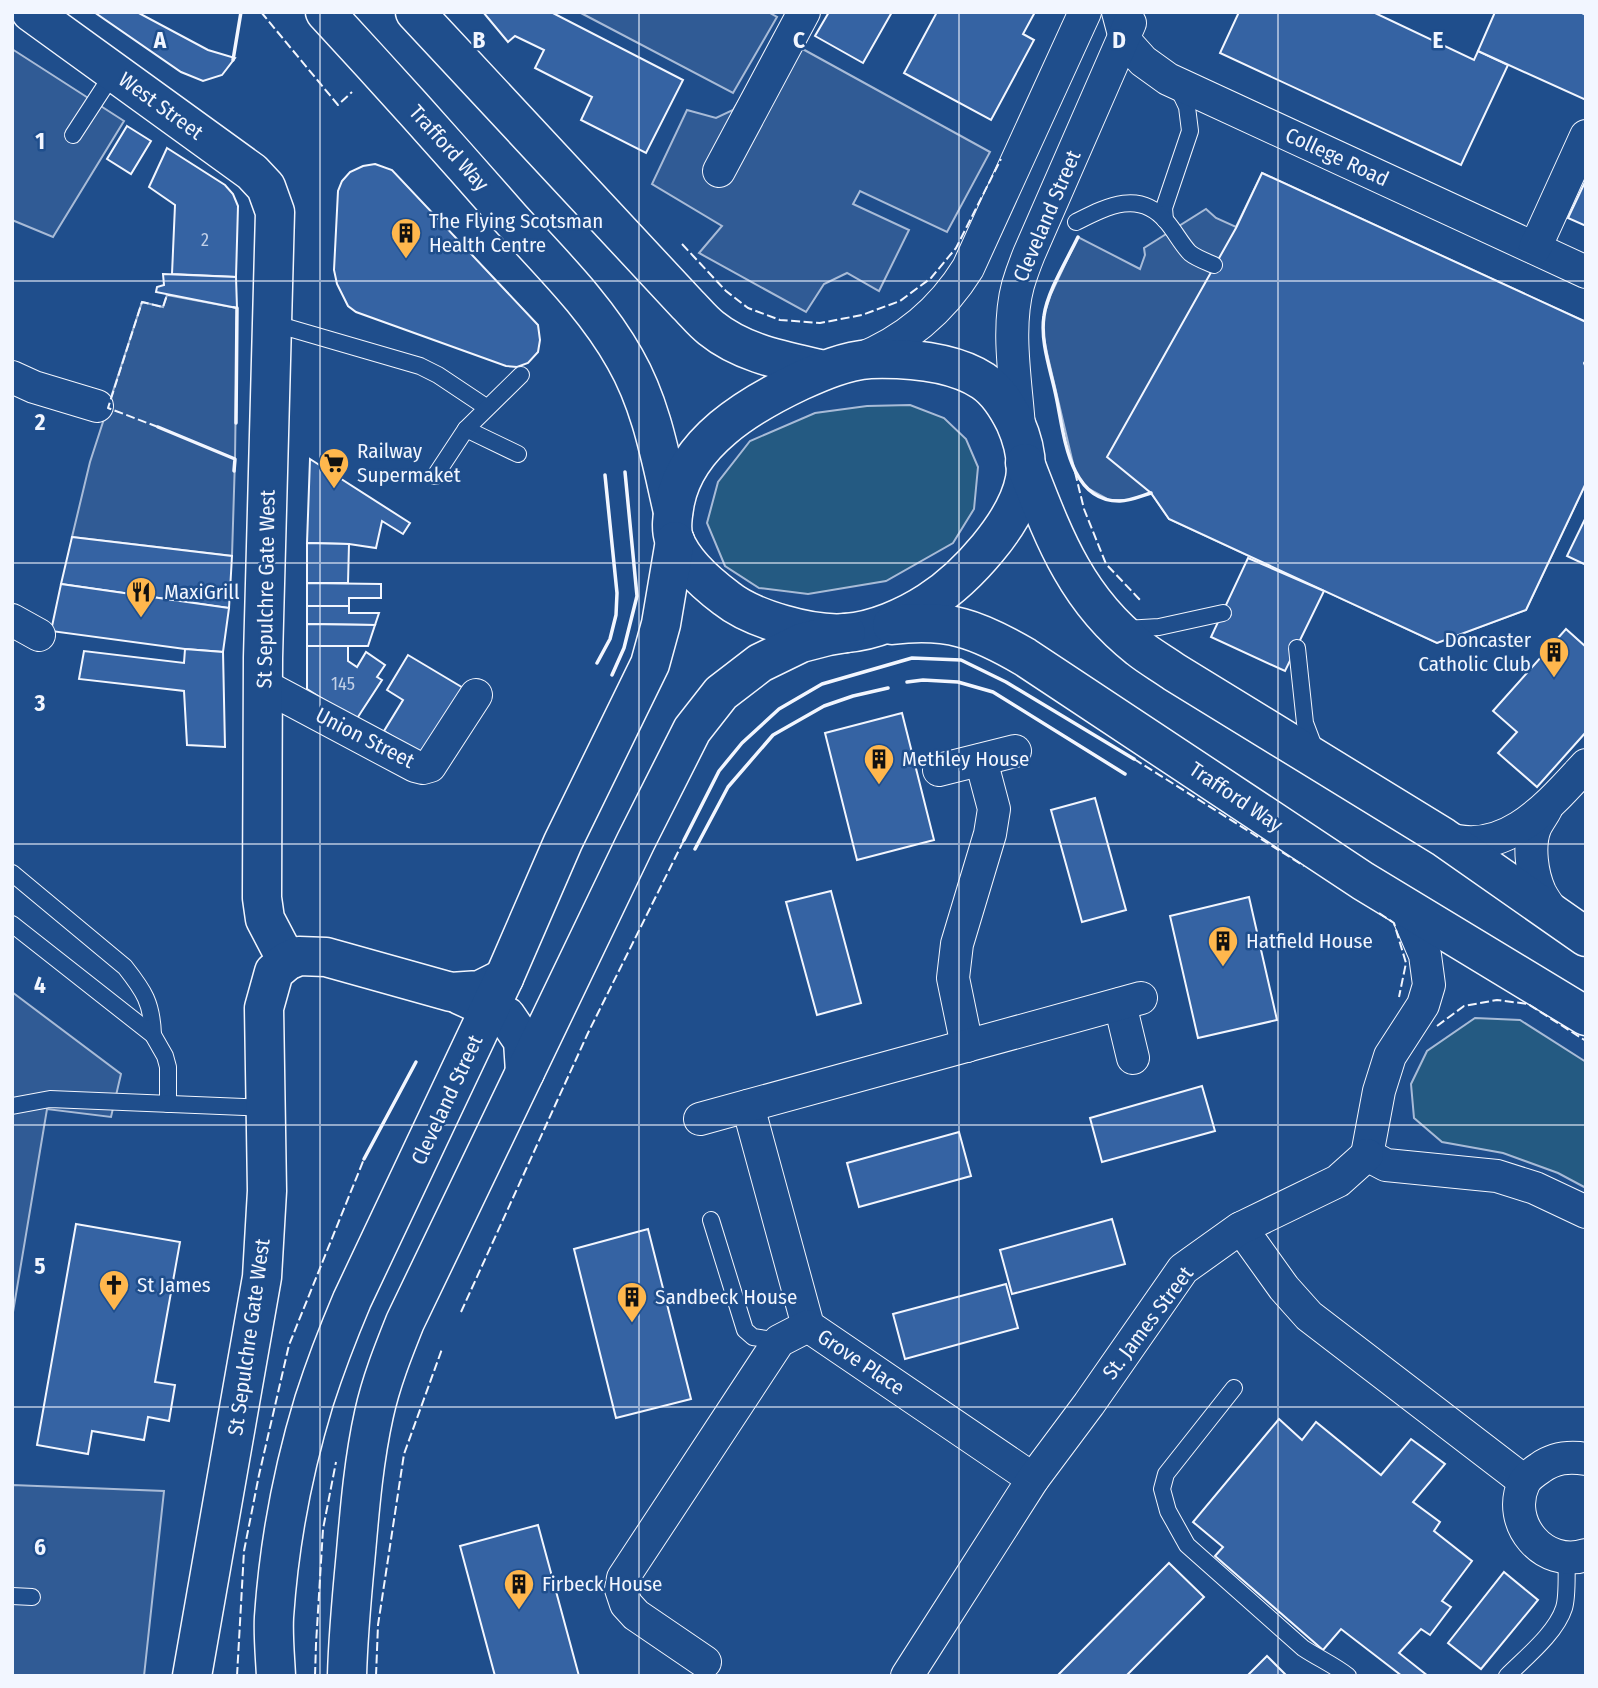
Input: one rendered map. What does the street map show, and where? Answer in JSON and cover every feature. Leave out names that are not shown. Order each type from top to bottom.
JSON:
[{"type":"main road","name":"West Street","points":[[31,12],[252,172],[266,187],[275,212]]},
{"type":"main road","name":"Trafford Way","points":[[325,12],[597,316],[626,361],[638,387],[657,441],[674,526]]},
{"type":"main road","points":[[415,12],[712,328],[740,346],[763,355],[841,365],[909,359],[940,365],[982,381],[1006,405],[1049,525],[1071,570],[1096,606],[1138,647],[1174,673],[1443,837],[1586,937]]},
{"type":"main road","name":"St Sepulchre Gate West","points":[[192,1676],[262,1277],[267,1191],[264,1008],[274,971],[287,961],[265,919],[262,898],[263,685],[275,212]]},
{"type":"main road","points":[[841,365],[758,402],[710,441],[688,469],[677,494],[674,526],[683,555],[694,570],[736,606],[753,614],[817,633],[860,631]]},
{"type":"main road","points":[[347,1676],[366,1456],[374,1411],[388,1364],[405,1322],[684,745],[720,693],[760,663],[801,643],[860,631],[904,615],[930,602],[955,581],[978,559],[1012,514],[1023,485],[1022,447]]},
{"type":"main road","name":"Cleveland Street","points":[[276,1676],[274,1620],[279,1564],[294,1482],[314,1401],[332,1348],[497,993],[563,842],[650,664],[661,624],[674,526]]},
{"type":"main road","name":"Trafford Way","points":[[860,631],[924,622],[950,624],[994,639],[1036,664],[1363,881],[1586,1016]]},
{"type":"main road","points":[[287,961],[299,956],[326,957],[451,992],[497,993],[506,1016],[523,1041],[525,1072]]},
{"type":"street","points":[[719,171],[804,12]]},
{"type":"street","points":[[841,365],[889,345],[939,306],[959,283],[1085,12]]},
{"type":"street","name":"College Road","points":[[1125,21],[1143,61],[1168,79],[1586,272]]},
{"type":"street","name":"Cleveland Street","points":[[1022,447],[1013,350],[1013,313],[1017,286],[1096,101],[1125,21]]},
{"type":"street","points":[[1096,101],[1109,88],[1134,75],[1148,74],[1168,79]]},
{"type":"street","points":[[1535,248],[1586,136]]},
{"type":"street","points":[[12,377],[34,387],[97,406]]},
{"type":"street","points":[[12,620],[39,635]]},
{"type":"street","name":"Union Street","points":[[263,685],[423,768],[430,766],[476,695]]},
{"type":"street","points":[[939,769],[1015,751]]},
{"type":"street","points":[[967,1046],[953,978],[957,944],[990,834],[994,809],[981,760]]},
{"type":"street","points":[[1443,837],[1469,842],[1497,838],[1522,827],[1547,807],[1586,765]]},
{"type":"street","points":[[1547,807],[1535,827],[1531,841],[1532,855],[1540,892],[1555,915]]},
{"type":"street","points":[[1404,905],[1425,955],[1429,985],[1423,1005],[1390,1056],[1379,1091],[1367,1155],[1386,1165],[1497,1176],[1535,1188],[1586,1212]]},
{"type":"street","points":[[700,1119],[1130,1002],[1133,1058]]},
{"type":"street","name":"Grove Place","points":[[748,1105],[808,1326],[1033,1479]]},
{"type":"street","name":"St. James Street","points":[[907,1676],[1033,1479],[1183,1269],[1241,1228],[1338,1181],[1367,1155]]},
{"type":"street","points":[[1241,1228],[1284,1288],[1309,1316],[1524,1481]]},
{"type":"street","points":[[705,1662],[636,1615],[626,1604],[621,1589],[623,1578],[779,1341],[808,1326]]},
{"type":"street","points":[[1576,1556],[1550,1554],[1535,1544],[1520,1518],[1520,1500],[1524,1481],[1549,1461],[1566,1457],[1586,1460]]},
{"type":"lane","points":[[73,135],[114,72]]},
{"type":"lane","points":[[1166,220],[1164,208],[1190,131],[1184,99],[1168,79]]},
{"type":"lane","points":[[1076,222],[1105,208],[1125,204],[1145,206],[1166,220],[1190,254],[1214,265]]},
{"type":"lane","points":[[272,323],[419,366],[438,375],[486,407]]},
{"type":"lane","points":[[435,476],[466,429],[521,375]]},
{"type":"lane","points":[[466,429],[518,454]]},
{"type":"lane","points":[[1119,629],[1159,627],[1223,613]]},
{"type":"lane","points":[[1297,648],[1306,723],[1321,762]]},
{"type":"lane","points":[[12,873],[125,967],[140,985],[145,996],[152,1017],[153,1035]]},
{"type":"lane","points":[[12,924],[153,1035],[165,1056],[168,1068],[168,1104]]},
{"type":"lane","points":[[12,1106],[50,1099],[267,1108]]},
{"type":"lane","points":[[711,1220],[745,1330],[753,1337],[779,1341]]},
{"type":"lane","points":[[1234,1388],[1166,1474],[1162,1489],[1168,1511],[1187,1545],[1303,1648],[1348,1676]]},
{"type":"lane","points":[[1507,1676],[1548,1635],[1560,1616],[1576,1556]]},
{"type":"lane","points":[[12,1596],[32,1597]]},
{"type":"shaded area","points":[[579,12],[768,12],[777,17],[733,93]]},
{"type":"shaded area","points":[[779,36],[990,152],[947,232],[860,191],[853,204],[909,230],[879,291],[847,273],[824,284],[806,312],[699,253],[722,226],[652,184],[687,110],[716,118],[733,110]]},
{"type":"shaded area","points":[[12,49],[124,121],[53,237],[12,220]]},
{"type":"shaded area","points":[[1262,173],[1586,322],[1586,483],[1526,610],[1437,643],[1169,519],[1151,493],[1129,500],[1109,500],[1087,488],[1075,472],[1047,353],[1043,318],[1051,294],[1078,237],[1140,269],[1145,255],[1144,248],[1206,209],[1216,218],[1236,227]]},
{"type":"shaded area","points":[[167,295],[237,308],[232,556],[72,537],[90,462],[142,302],[163,307]]},
{"type":"shaded area","points":[[910,405],[944,418],[966,439],[978,467],[974,509],[953,543],[886,581],[808,594],[759,588],[725,566],[707,523],[718,482],[750,441],[815,413],[867,406]]},
{"type":"shaded area","points":[[12,992],[121,1074],[111,1117],[47,1109],[12,1318]]},
{"type":"shaded area","points":[[1475,1018],[1520,1020],[1586,1062],[1586,1188],[1558,1173],[1503,1153],[1442,1142],[1414,1118],[1411,1084],[1427,1051]]},
{"type":"shaded area","points":[[12,1485],[164,1491],[144,1676],[12,1676]]},
{"type":"building","points":[[94,12],[137,12],[208,50],[235,58],[222,75],[203,81],[181,72]]},
{"type":"building","points":[[483,12],[551,12],[683,80],[646,153],[581,120],[592,97],[535,68],[544,50],[515,36],[508,42]]},
{"type":"building","points":[[829,12],[892,12],[863,63],[815,36]]},
{"type":"building","points":[[937,12],[1035,12],[1023,34],[1034,40],[991,120],[904,73]]},
{"type":"building","points":[[1239,12],[1373,12],[1474,60],[1478,51],[1508,65],[1461,165],[1220,53]]},
{"type":"building","points":[[1495,12],[1580,12],[1586,15],[1586,100],[1478,51]]},
{"type":"building","points":[[127,126],[151,141],[131,174],[107,159]]},
{"type":"building","points":[[167,148],[225,185],[233,194],[238,206],[236,277],[172,274],[175,205],[149,187]]},
{"type":"building","name":"The Flying Scotsman Health Centre","points":[[375,164],[392,170],[538,325],[538,352],[528,363],[517,367],[506,366],[356,312],[348,306],[337,284],[334,270],[338,191],[350,172]]},
{"type":"building","points":[[1262,173],[1586,322],[1586,483],[1526,610],[1437,643],[1169,519],[1151,493],[1107,457],[1236,228]]},
{"type":"building","points":[[1586,180],[1586,226],[1568,218]]},
{"type":"building","points":[[163,274],[236,277],[237,308],[156,292],[157,287],[164,285]]},
{"type":"building","name":"Railway Supermaket","points":[[310,459],[410,523],[403,534],[382,521],[376,548],[307,543]]},
{"type":"building","points":[[1586,517],[1586,565],[1567,556]]},
{"type":"building","points":[[72,537],[232,556],[229,608],[61,584]]},
{"type":"building","points":[[307,543],[349,544],[348,583],[307,583]]},
{"type":"building","points":[[1248,558],[1324,591],[1285,671],[1211,637]]},
{"type":"building","points":[[307,583],[381,584],[381,598],[349,598],[349,606],[307,606]]},
{"type":"building","name":"MaxiGrill","points":[[61,584],[229,608],[223,652],[51,631]]},
{"type":"building","points":[[307,606],[349,606],[349,613],[379,613],[375,625],[307,624]]},
{"type":"building","points":[[307,624],[375,625],[368,646],[307,646]]},
{"type":"building","name":"Doncaster Catholic Club","points":[[1566,629],[1586,647],[1586,732],[1537,787],[1498,753],[1517,732],[1493,711]]},
{"type":"building","points":[[307,646],[348,646],[348,661],[357,667],[366,652],[385,665],[377,677],[382,680],[356,720],[307,689]]},
{"type":"building","points":[[185,649],[223,652],[225,747],[187,745],[184,691],[79,679],[84,651],[184,663]]},
{"type":"building","points":[[408,655],[465,689],[424,756],[384,731],[403,700],[387,690]]},
{"type":"building","name":"Methley House","points":[[902,713],[934,840],[857,860],[825,733]]},
{"type":"building","points":[[1095,798],[1126,910],[1082,922],[1051,810]]},
{"type":"building","points":[[831,891],[861,1003],[817,1015],[786,902]]},
{"type":"building","name":"Hatfield House","points":[[1249,897],[1277,1020],[1198,1038],[1170,916]]},
{"type":"building","points":[[1202,1086],[1215,1131],[1102,1162],[1090,1118]]},
{"type":"building","points":[[959,1132],[971,1176],[859,1207],[847,1163]]},
{"type":"building","points":[[1112,1219],[1125,1264],[1012,1294],[1000,1250]]},
{"type":"building","name":"St James","points":[[76,1224],[180,1242],[155,1382],[175,1385],[169,1421],[148,1417],[144,1440],[92,1431],[88,1454],[37,1445]]},
{"type":"building","name":"Sandbeck House","points":[[648,1229],[691,1399],[616,1418],[574,1249]]},
{"type":"building","points":[[1006,1284],[1018,1328],[905,1359],[893,1314]]},
{"type":"building","points":[[1279,1419],[1302,1440],[1316,1422],[1381,1475],[1411,1439],[1445,1464],[1413,1502],[1440,1522],[1434,1531],[1472,1561],[1442,1601],[1451,1607],[1430,1635],[1421,1629],[1399,1653],[1428,1676],[1402,1676],[1341,1629],[1323,1650],[1215,1556],[1223,1547],[1193,1522]]},
{"type":"building","name":"Firbeck House","points":[[538,1525],[579,1676],[495,1676],[460,1546]]},
{"type":"building","points":[[1169,1563],[1204,1597],[1126,1676],[1057,1676]]},
{"type":"building","points":[[1504,1572],[1538,1600],[1481,1669],[1448,1643]]},
{"type":"building","points":[[1267,1656],[1287,1676],[1247,1676]]},
{"type":"fence","points":[[261,12],[338,105],[352,92]]},
{"type":"fence","points":[[682,244],[726,291],[748,308],[780,320],[820,323],[862,315],[900,301],[931,278],[956,248],[1001,159]]},
{"type":"fence","points":[[158,427],[108,408],[142,302],[163,307],[167,295],[171,295]]},
{"type":"fence","points":[[233,307],[237,308],[236,423]]},
{"type":"fence","points":[[1075,472],[1084,509],[1106,564],[1142,602]]},
{"type":"fence","points":[[1134,759],[1304,866]]},
{"type":"fence","points":[[461,1312],[588,1033],[684,840]]},
{"type":"fence","points":[[1379,913],[1394,923],[1406,963],[1399,997]]},
{"type":"fence","points":[[1437,1026],[1464,1006],[1497,1000],[1528,1004],[1586,1041]]},
{"type":"fence","points":[[237,1676],[244,1551],[289,1345],[364,1159]]},
{"type":"fence","points":[[376,1676],[378,1625],[404,1454],[442,1349]]},
{"type":"fence","points":[[315,1676],[323,1529],[336,1462]]},
{"type":"wall","points":[[233,60],[241,12]]},
{"type":"wall","points":[[1078,237],[1049,297],[1043,326],[1066,445],[1079,478],[1089,490],[1103,498],[1124,501],[1151,493]]},
{"type":"wall","points":[[236,423],[237,308]]},
{"type":"wall","points":[[158,427],[235,459],[234,471]]},
{"type":"wall","points":[[612,675],[624,648],[637,596],[625,472]]},
{"type":"wall","points":[[597,663],[610,639],[616,615],[617,593],[605,475]]},
{"type":"wall","points":[[684,840],[719,771],[742,743],[779,709],[822,684],[912,658],[961,660],[1006,682],[1134,759]]},
{"type":"wall","points":[[907,682],[958,682],[993,692],[1125,774]]},
{"type":"wall","points":[[695,849],[728,787],[773,735],[824,706],[888,688]]},
{"type":"wall","points":[[364,1159],[416,1062]]},
{"type":"place","name":"The Flying Scotsman Health Centre","points":[[406,260]]},
{"type":"place","name":"Railway Supermaket","points":[[334,490]]},
{"type":"place","name":"MaxiGrill","points":[[141,619]]},
{"type":"place","name":"Doncaster Catholic Club","points":[[1554,679]]},
{"type":"place","name":"Methley House","points":[[879,786]]},
{"type":"place","name":"Hatfield House","points":[[1223,968]]},
{"type":"place","name":"St James","points":[[114,1312]]},
{"type":"place","name":"Sandbeck House","points":[[632,1324]]},
{"type":"place","name":"Firbeck House","points":[[519,1611]]}]
